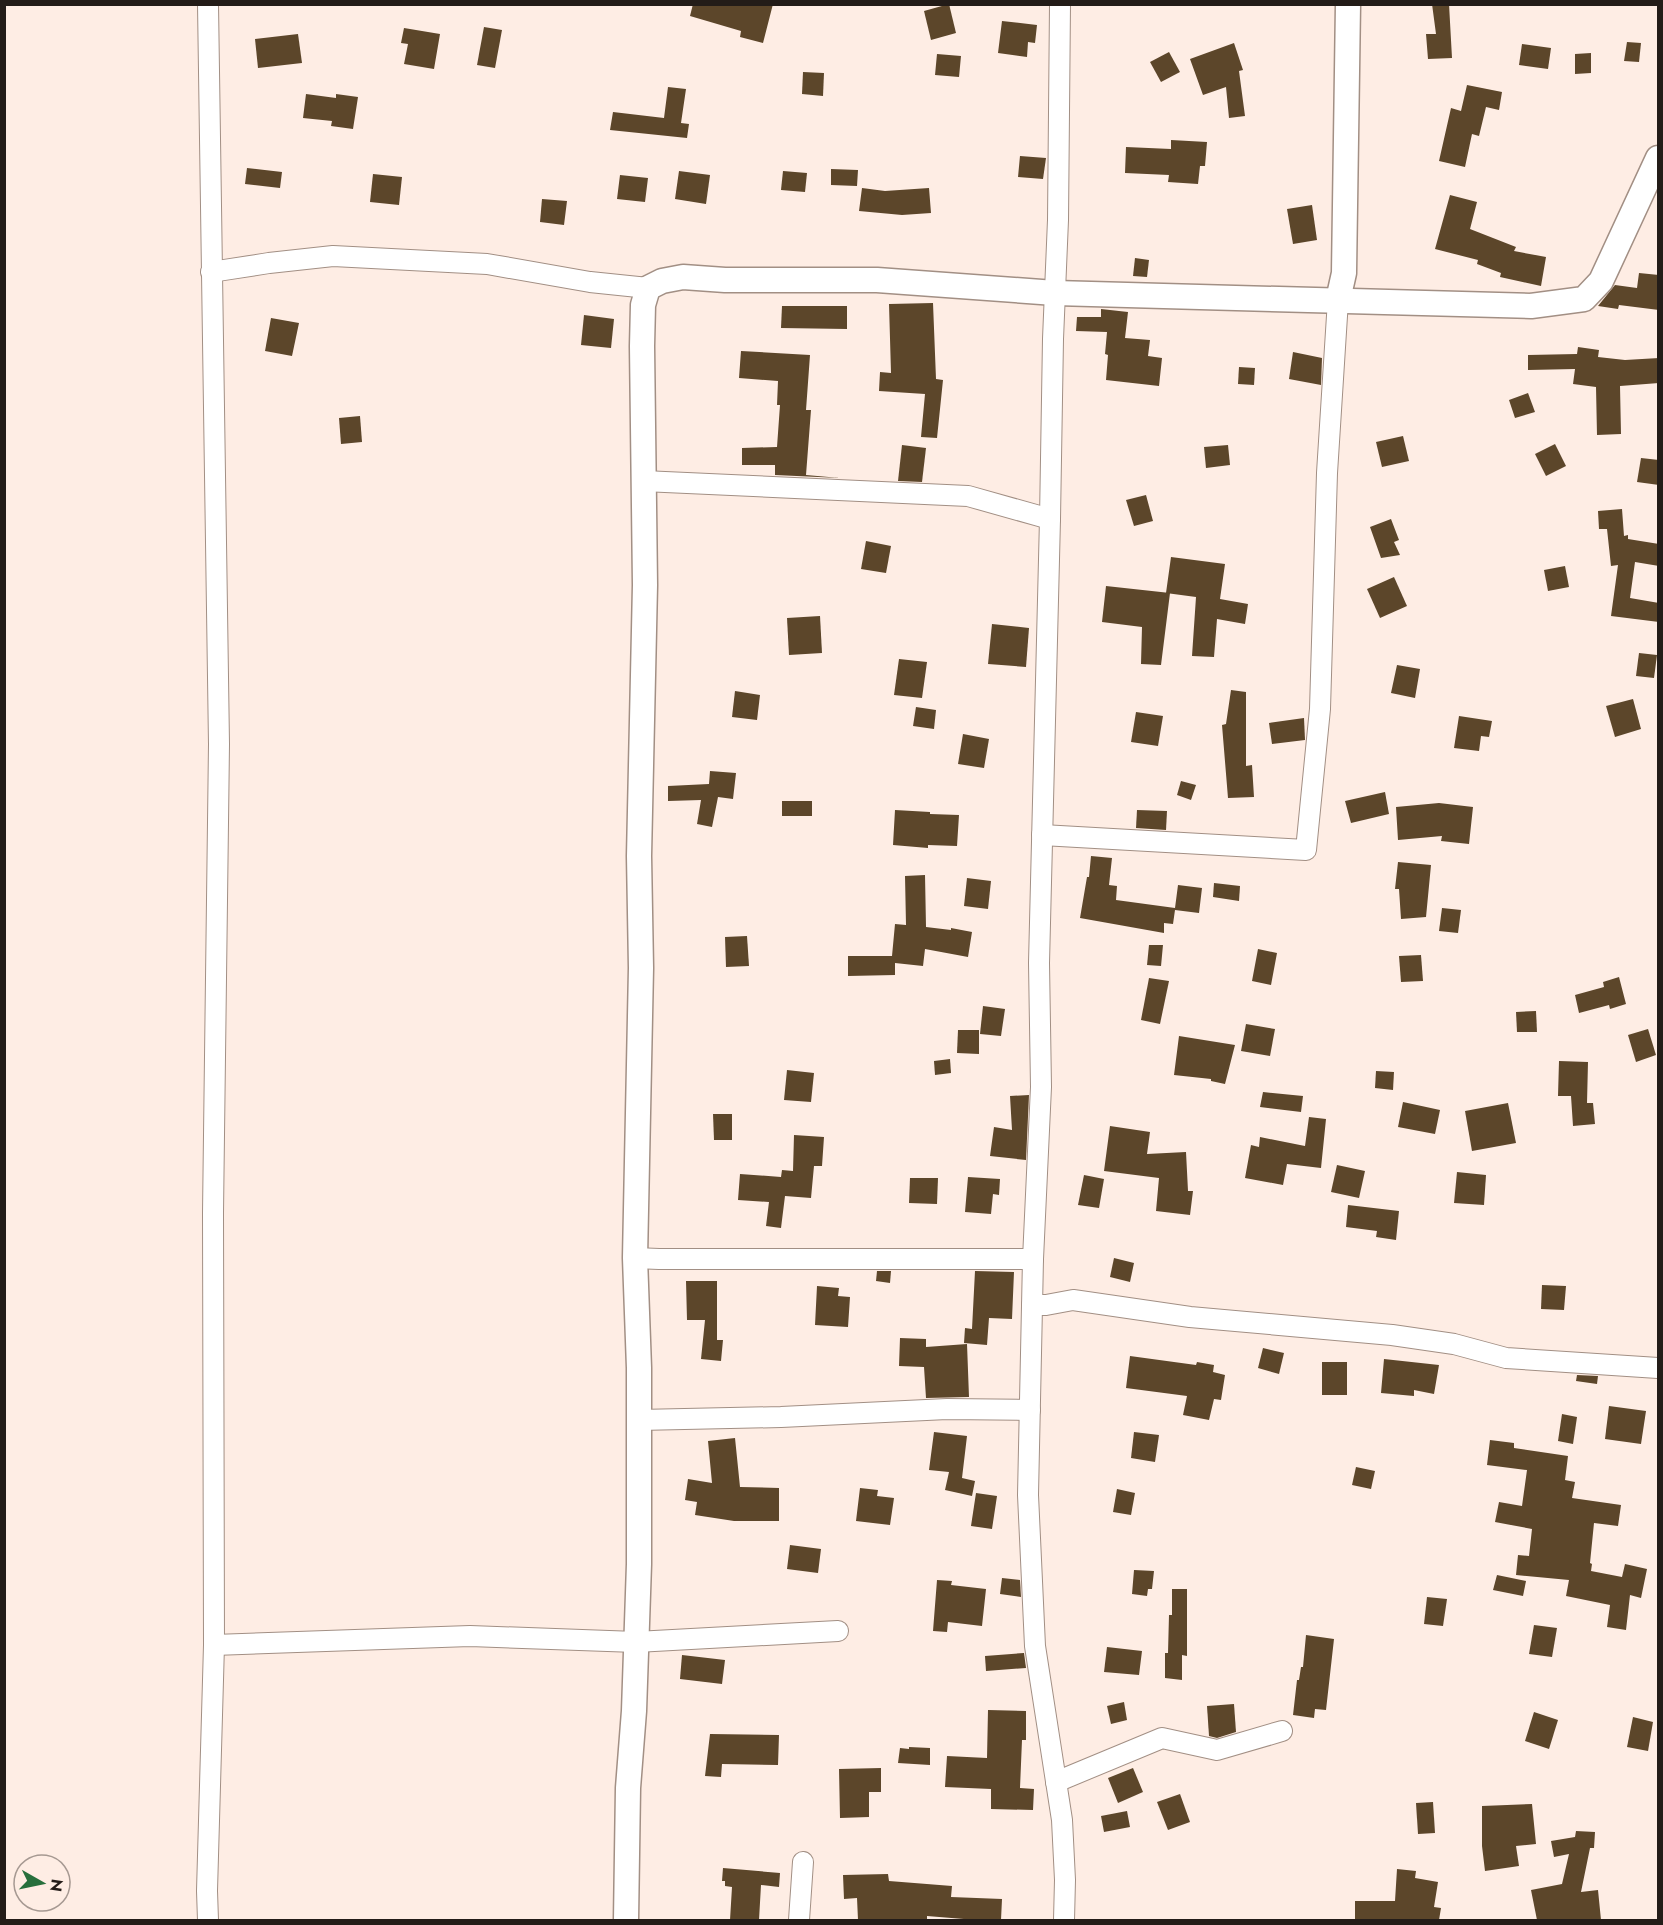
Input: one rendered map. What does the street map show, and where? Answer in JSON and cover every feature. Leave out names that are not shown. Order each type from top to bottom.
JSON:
[{"type":"street","points":[[208,4],[219,744],[213,1213],[214,1645],[208,1920]]},
{"type":"street","points":[[1060,4],[1039,963],[1041,1087],[1033,1259],[1028,1496],[1035,1646],[1063,1840],[1064,1920]]},
{"type":"street","points":[[1042,835],[1306,850],[1320,709],[1327,473],[1338,300],[1344,273],[1348,4]]},
{"type":"street","points":[[211,272],[333,256],[487,264],[590,282],[648,288],[662,281],[683,277],[725,280],[877,280],[1055,292],[1531,306],[1584,299],[1601,281],[1659,158]]},
{"type":"street","points":[[626,1920],[626,1847],[639,1564],[639,1368],[635,1258],[641,968],[639,856],[645,585],[642,346],[643,305],[648,288]]},
{"type":"street","points":[[643,482],[968,496],[1050,519]]},
{"type":"street","points":[[635,1258],[1033,1259]]},
{"type":"street","points":[[1032,1305],[1073,1300],[1201,1318],[1392,1335],[1454,1344],[1506,1358],[1659,1368]]},
{"type":"street","points":[[639,1420],[781,1417],[947,1409],[1030,1410]]},
{"type":"street","points":[[214,1645],[470,1636],[636,1642],[838,1631]]},
{"type":"street","points":[[1056,1782],[1162,1738],[1217,1750],[1282,1731]]},
{"type":"street","points":[[799,1920],[803,1862]]},
{"type":"building","points":[[693,4],[773,4],[763,43],[740,37],[741,31],[690,16]]},
{"type":"building","points":[[949,4],[956,33],[931,40],[924,11]]},
{"type":"building","points":[[1432,4],[1449,4],[1452,58],[1428,59],[1426,34],[1436,34]]},
{"type":"building","points":[[1002,21],[1037,25],[1035,43],[1028,42],[1027,57],[998,53]]},
{"type":"building","points":[[484,27],[502,30],[495,68],[477,65]]},
{"type":"building","points":[[404,28],[440,34],[434,69],[404,64],[408,44],[401,43]]},
{"type":"building","points":[[298,34],[302,63],[258,68],[255,39]]},
{"type":"building","points":[[1627,42],[1641,43],[1639,62],[1624,61]]},
{"type":"building","points":[[1234,43],[1243,70],[1239,71],[1245,116],[1229,118],[1226,87],[1203,95],[1190,59]]},
{"type":"building","points":[[1522,44],[1551,48],[1548,69],[1519,65]]},
{"type":"building","points":[[1169,52],[1180,72],[1161,82],[1150,62]]},
{"type":"building","points":[[1591,53],[1591,73],[1575,74],[1575,54]]},
{"type":"building","points":[[937,54],[961,56],[959,77],[935,75]]},
{"type":"building","points":[[803,72],[824,73],[823,96],[802,94]]},
{"type":"building","points":[[1467,85],[1502,92],[1499,110],[1486,107],[1479,136],[1472,134],[1465,167],[1439,161],[1451,108],[1461,111]]},
{"type":"building","points":[[668,87],[686,89],[681,123],[689,124],[687,138],[610,130],[613,112],[664,118]]},
{"type":"building","points":[[306,94],[336,98],[336,94],[358,97],[353,129],[331,126],[332,121],[303,118]]},
{"type":"building","points":[[1171,140],[1207,142],[1205,166],[1200,166],[1198,184],[1168,182],[1169,175],[1125,173],[1126,147],[1171,149]]},
{"type":"building","points":[[1020,156],[1046,158],[1043,179],[1018,177]]},
{"type":"building","points":[[247,168],[282,172],[280,188],[245,184]]},
{"type":"building","points":[[831,169],[858,170],[857,186],[831,185]]},
{"type":"building","points":[[679,171],[710,175],[706,204],[675,199]]},
{"type":"building","points":[[783,171],[807,173],[805,192],[781,190]]},
{"type":"building","points":[[373,174],[402,177],[399,205],[370,202]]},
{"type":"building","points":[[620,175],[648,178],[645,202],[617,199]]},
{"type":"building","points":[[862,188],[885,191],[929,188],[931,213],[902,215],[859,211]]},
{"type":"building","points":[[1450,195],[1477,202],[1470,229],[1516,247],[1514,251],[1546,257],[1541,286],[1500,277],[1501,273],[1477,264],[1478,260],[1435,249]]},
{"type":"building","points":[[542,199],[567,201],[564,225],[540,222]]},
{"type":"building","points":[[1312,205],[1317,240],[1293,244],[1287,209]]},
{"type":"building","points":[[1135,258],[1149,260],[1147,277],[1133,276]]},
{"type":"building","points":[[1639,273],[1659,275],[1659,310],[1619,305],[1618,309],[1598,306],[1615,285],[1637,288]]},
{"type":"building","points":[[933,303],[936,379],[943,380],[937,438],[921,437],[925,394],[879,391],[880,372],[891,373],[889,304]]},
{"type":"building","points":[[782,306],[847,306],[847,329],[781,328]]},
{"type":"building","points":[[1101,309],[1128,312],[1125,338],[1150,340],[1148,356],[1162,358],[1159,386],[1106,380],[1107,332],[1076,331],[1077,317],[1101,317]]},
{"type":"building","points":[[584,315],[614,319],[611,348],[581,345]]},
{"type":"building","points":[[271,318],[299,323],[292,356],[265,351]]},
{"type":"building","points":[[1578,347],[1599,350],[1598,357],[1625,360],[1659,358],[1659,383],[1620,386],[1621,434],[1597,435],[1596,387],[1573,384],[1575,369],[1528,370],[1528,355],[1577,354]]},
{"type":"building","points":[[741,351],[810,355],[806,410],[811,410],[806,475],[840,478],[775,475],[775,465],[742,465],[742,448],[777,447],[780,405],[777,405],[778,381],[739,378]]},
{"type":"building","points":[[1293,352],[1322,358],[1321,385],[1289,379]]},
{"type":"building","points":[[1239,367],[1255,368],[1254,385],[1238,384]]},
{"type":"building","points":[[1528,393],[1535,412],[1515,418],[1509,400]]},
{"type":"building","points":[[360,416],[362,442],[341,444],[339,418]]},
{"type":"building","points":[[1403,436],[1409,461],[1382,467],[1376,442]]},
{"type":"building","points":[[1555,444],[1566,466],[1546,476],[1535,454]]},
{"type":"building","points":[[902,445],[926,448],[922,482],[898,481]]},
{"type":"building","points":[[1228,445],[1230,465],[1206,468],[1204,447]]},
{"type":"building","points":[[1641,458],[1659,460],[1659,485],[1637,482]]},
{"type":"building","points":[[1146,495],[1153,521],[1134,526],[1126,500]]},
{"type":"building","points":[[1622,509],[1624,536],[1628,535],[1628,539],[1659,544],[1659,566],[1635,562],[1630,598],[1659,603],[1659,622],[1611,616],[1618,565],[1611,566],[1607,529],[1599,529],[1598,511]]},
{"type":"building","points":[[1391,519],[1399,540],[1394,542],[1400,555],[1381,558],[1370,527]]},
{"type":"building","points":[[866,541],[891,546],[886,573],[861,569]]},
{"type":"building","points":[[1171,557],[1225,564],[1220,599],[1248,604],[1245,624],[1217,619],[1214,657],[1192,656],[1196,597],[1166,593]]},
{"type":"building","points":[[1565,566],[1569,587],[1548,591],[1544,570]]},
{"type":"building","points":[[1394,577],[1407,606],[1380,618],[1367,589]]},
{"type":"building","points":[[1106,586],[1170,593],[1161,665],[1141,664],[1142,627],[1102,622]]},
{"type":"building","points":[[820,616],[822,653],[789,655],[787,618]]},
{"type":"building","points":[[992,624],[1029,628],[1026,667],[988,664]]},
{"type":"building","points":[[1639,653],[1657,655],[1654,678],[1636,676]]},
{"type":"building","points":[[899,659],[927,662],[922,698],[894,695]]},
{"type":"building","points":[[1397,665],[1420,669],[1415,698],[1391,693]]},
{"type":"building","points":[[1231,690],[1246,692],[1246,766],[1252,765],[1254,797],[1228,798],[1222,725],[1226,724]]},
{"type":"building","points":[[735,691],[760,695],[757,720],[732,717]]},
{"type":"building","points":[[1633,699],[1641,729],[1615,737],[1606,706]]},
{"type":"building","points":[[916,707],[936,710],[934,729],[913,726]]},
{"type":"building","points":[[1136,712],[1163,716],[1158,746],[1131,742]]},
{"type":"building","points":[[1459,716],[1492,721],[1489,737],[1481,736],[1479,751],[1454,748]]},
{"type":"building","points":[[1304,718],[1305,740],[1272,744],[1269,723]]},
{"type":"building","points":[[963,734],[989,739],[984,768],[958,764]]},
{"type":"building","points":[[710,771],[736,773],[733,799],[718,797],[712,827],[697,824],[701,800],[668,801],[668,786],[709,784]]},
{"type":"building","points":[[1181,781],[1196,785],[1191,800],[1177,795]]},
{"type":"building","points":[[1385,792],[1389,814],[1351,823],[1345,801]]},
{"type":"building","points":[[782,801],[812,801],[812,816],[782,816]]},
{"type":"building","points":[[1439,803],[1473,807],[1469,844],[1441,841],[1442,836],[1398,840],[1396,807]]},
{"type":"building","points":[[895,810],[959,815],[957,846],[928,845],[928,848],[893,845]]},
{"type":"building","points":[[1137,810],[1167,811],[1166,830],[1136,828]]},
{"type":"building","points":[[1091,856],[1112,858],[1109,885],[1117,886],[1116,900],[1175,908],[1178,885],[1202,888],[1199,913],[1175,910],[1173,924],[1164,923],[1164,933],[1080,918]]},
{"type":"building","points":[[1398,862],[1431,865],[1426,917],[1401,919],[1399,889],[1395,889]]},
{"type":"building","points":[[925,875],[926,927],[972,932],[968,957],[925,949],[923,966],[895,963],[895,975],[848,976],[848,956],[892,956],[895,924],[906,925],[905,876]]},
{"type":"building","points":[[967,878],[991,881],[988,909],[964,906]]},
{"type":"building","points":[[1214,883],[1240,886],[1239,901],[1213,897]]},
{"type":"building","points":[[1442,908],[1461,910],[1458,933],[1439,931]]},
{"type":"building","points":[[747,936],[749,966],[726,967],[725,937]]},
{"type":"building","points":[[1149,945],[1163,945],[1161,966],[1147,965]]},
{"type":"building","points":[[1258,949],[1277,953],[1271,985],[1252,981]]},
{"type":"building","points":[[1421,955],[1423,981],[1401,982],[1399,956]]},
{"type":"building","points":[[1619,977],[1626,1004],[1610,1009],[1609,1005],[1579,1013],[1575,995],[1604,987],[1603,982]]},
{"type":"building","points":[[1149,978],[1169,981],[1160,1024],[1141,1020]]},
{"type":"building","points":[[983,1006],[1005,1009],[1001,1036],[980,1034]]},
{"type":"building","points":[[1536,1011],[1537,1032],[1517,1032],[1516,1012]]},
{"type":"building","points":[[1246,1024],[1275,1029],[1270,1056],[1241,1051]]},
{"type":"building","points":[[1648,1029],[1656,1055],[1636,1062],[1628,1035]]},
{"type":"building","points":[[958,1030],[979,1030],[979,1054],[957,1053]]},
{"type":"building","points":[[1179,1036],[1235,1045],[1225,1084],[1211,1081],[1211,1079],[1174,1075]]},
{"type":"building","points":[[950,1059],[951,1073],[935,1075],[934,1061]]},
{"type":"building","points":[[1559,1061],[1588,1062],[1587,1103],[1593,1103],[1595,1124],[1573,1126],[1571,1096],[1558,1096]]},
{"type":"building","points":[[787,1070],[814,1073],[811,1102],[784,1100]]},
{"type":"building","points":[[1376,1071],[1394,1072],[1393,1090],[1375,1088]]},
{"type":"building","points":[[1263,1092],[1303,1096],[1301,1112],[1260,1107]]},
{"type":"building","points":[[1029,1095],[1026,1160],[990,1156],[994,1127],[1012,1130],[1010,1096]]},
{"type":"building","points":[[1403,1102],[1440,1110],[1435,1134],[1398,1127]]},
{"type":"building","points":[[1508,1103],[1516,1143],[1472,1151],[1465,1111]]},
{"type":"building","points":[[713,1114],[732,1114],[732,1140],[714,1140]]},
{"type":"building","points":[[1309,1117],[1326,1119],[1321,1168],[1287,1164],[1283,1185],[1245,1178],[1251,1145],[1259,1147],[1260,1137],[1305,1146]]},
{"type":"building","points":[[1110,1126],[1150,1132],[1147,1154],[1186,1152],[1188,1191],[1193,1191],[1190,1215],[1156,1211],[1159,1178],[1104,1171]]},
{"type":"building","points":[[794,1135],[824,1137],[822,1166],[814,1166],[811,1198],[785,1196],[781,1228],[766,1226],[769,1202],[738,1200],[740,1174],[781,1177],[782,1170],[793,1171]]},
{"type":"building","points":[[1337,1165],[1365,1171],[1359,1198],[1331,1192]]},
{"type":"building","points":[[1457,1172],[1486,1175],[1484,1205],[1454,1203]]},
{"type":"building","points":[[1084,1175],[1104,1179],[1099,1208],[1078,1205]]},
{"type":"building","points":[[968,1177],[1000,1179],[999,1195],[993,1194],[991,1214],[965,1212]]},
{"type":"building","points":[[910,1178],[938,1178],[937,1204],[909,1203]]},
{"type":"building","points":[[1348,1205],[1399,1211],[1396,1240],[1376,1237],[1377,1231],[1346,1227]]},
{"type":"building","points":[[1114,1258],[1134,1263],[1130,1282],[1110,1277]]},
{"type":"building","points":[[877,1271],[891,1271],[890,1283],[876,1281]]},
{"type":"building","points":[[975,1271],[1014,1272],[1012,1319],[989,1318],[987,1345],[964,1343],[965,1328],[972,1329]]},
{"type":"building","points":[[686,1281],[717,1281],[717,1340],[723,1340],[721,1361],[701,1359],[705,1320],[687,1320]]},
{"type":"building","points":[[1542,1285],[1566,1286],[1564,1310],[1541,1309]]},
{"type":"building","points":[[817,1286],[839,1288],[838,1296],[850,1297],[848,1327],[815,1325]]},
{"type":"building","points":[[900,1338],[926,1339],[926,1347],[967,1344],[969,1397],[926,1398],[924,1367],[899,1366]]},
{"type":"building","points":[[1263,1348],[1284,1353],[1279,1374],[1258,1368]]},
{"type":"building","points":[[1130,1356],[1196,1365],[1197,1362],[1214,1365],[1213,1372],[1225,1375],[1221,1400],[1214,1399],[1209,1420],[1183,1415],[1187,1396],[1126,1388]]},
{"type":"building","points":[[1384,1359],[1439,1365],[1434,1394],[1414,1390],[1414,1396],[1381,1393]]},
{"type":"building","points":[[1322,1362],[1347,1362],[1347,1395],[1322,1395]]},
{"type":"building","points":[[1577,1375],[1598,1376],[1597,1384],[1576,1381]]},
{"type":"building","points":[[1609,1406],[1646,1411],[1641,1444],[1605,1439]]},
{"type":"building","points":[[1562,1414],[1577,1417],[1573,1444],[1558,1441]]},
{"type":"building","points":[[934,1432],[967,1436],[962,1478],[975,1481],[972,1496],[945,1490],[949,1472],[929,1470]]},
{"type":"building","points":[[1134,1432],[1159,1435],[1155,1462],[1131,1458]]},
{"type":"building","points":[[735,1438],[740,1487],[779,1488],[779,1521],[734,1521],[695,1515],[697,1502],[685,1500],[688,1479],[712,1483],[708,1441]]},
{"type":"building","points":[[1490,1440],[1514,1443],[1514,1448],[1568,1456],[1565,1480],[1575,1482],[1572,1498],[1621,1505],[1618,1526],[1594,1523],[1590,1563],[1592,1564],[1591,1571],[1622,1577],[1625,1564],[1647,1569],[1641,1598],[1630,1595],[1626,1630],[1607,1627],[1610,1605],[1566,1596],[1569,1580],[1516,1575],[1518,1555],[1529,1556],[1532,1529],[1495,1522],[1499,1502],[1522,1506],[1527,1470],[1487,1465]]},
{"type":"building","points":[[1356,1467],[1375,1471],[1371,1489],[1352,1485]]},
{"type":"building","points":[[860,1488],[878,1490],[877,1496],[894,1498],[890,1525],[856,1521]]},
{"type":"building","points":[[1117,1489],[1135,1493],[1131,1515],[1113,1512]]},
{"type":"building","points":[[976,1493],[997,1496],[992,1529],[971,1526]]},
{"type":"building","points":[[790,1545],[821,1549],[818,1573],[787,1569]]},
{"type":"building","points":[[1134,1570],[1154,1571],[1152,1589],[1148,1589],[1147,1596],[1132,1594]]},
{"type":"building","points":[[1497,1575],[1526,1581],[1523,1596],[1493,1590]]},
{"type":"building","points":[[1002,1578],[1020,1580],[1021,1597],[1000,1594]]},
{"type":"building","points":[[937,1580],[952,1581],[951,1585],[986,1589],[982,1626],[948,1622],[947,1632],[933,1631]]},
{"type":"building","points":[[1172,1589],[1187,1589],[1187,1656],[1182,1655],[1182,1680],[1165,1678],[1169,1615],[1172,1615]]},
{"type":"building","points":[[1427,1597],[1447,1599],[1443,1626],[1424,1624]]},
{"type":"building","points":[[1534,1625],[1557,1628],[1552,1657],[1529,1654]]},
{"type":"building","points":[[1306,1635],[1334,1639],[1326,1710],[1315,1709],[1314,1718],[1293,1715],[1297,1680],[1299,1680],[1301,1667],[1303,1667]]},
{"type":"building","points":[[1107,1647],[1142,1651],[1139,1675],[1104,1672]]},
{"type":"building","points":[[1024,1653],[1026,1668],[986,1671],[985,1656]]},
{"type":"building","points":[[682,1655],[725,1660],[722,1684],[680,1679]]},
{"type":"building","points":[[1124,1702],[1127,1720],[1111,1724],[1107,1706]]},
{"type":"building","points":[[1234,1704],[1236,1732],[1217,1738],[1209,1736],[1207,1706]]},
{"type":"building","points":[[988,1710],[1026,1711],[1026,1740],[1022,1740],[1020,1788],[1034,1789],[1033,1810],[991,1809],[991,1789],[945,1787],[947,1756],[987,1758]]},
{"type":"building","points":[[1534,1712],[1558,1720],[1549,1749],[1525,1741]]},
{"type":"building","points":[[1633,1717],[1653,1722],[1648,1751],[1627,1747]]},
{"type":"building","points":[[710,1734],[779,1735],[778,1765],[722,1764],[721,1777],[705,1776]]},
{"type":"building","points":[[909,1747],[930,1748],[930,1765],[898,1763],[900,1748],[909,1749]]},
{"type":"building","points":[[881,1768],[881,1792],[869,1792],[869,1817],[840,1818],[839,1769]]},
{"type":"building","points":[[1133,1768],[1143,1792],[1118,1803],[1108,1778]]},
{"type":"building","points":[[1180,1794],[1190,1822],[1168,1830],[1157,1802]]},
{"type":"building","points":[[1433,1802],[1435,1833],[1418,1834],[1416,1803]]},
{"type":"building","points":[[1532,1804],[1536,1844],[1516,1846],[1519,1866],[1485,1871],[1482,1846],[1482,1806]]},
{"type":"building","points":[[1127,1811],[1130,1827],[1104,1832],[1101,1816]]},
{"type":"building","points":[[1576,1831],[1595,1832],[1594,1848],[1590,1848],[1581,1892],[1598,1890],[1601,1920],[1537,1920],[1531,1890],[1562,1884],[1569,1854],[1554,1857],[1551,1841],[1575,1837]]},
{"type":"building","points":[[723,1868],[780,1873],[779,1887],[761,1885],[759,1920],[730,1920],[732,1887],[725,1886],[725,1881],[722,1881]]},
{"type":"building","points":[[1397,1869],[1416,1871],[1415,1878],[1438,1882],[1434,1907],[1441,1908],[1439,1920],[1355,1920],[1355,1901],[1395,1901]]},
{"type":"building","points":[[888,1874],[889,1881],[952,1886],[951,1897],[1002,1899],[1001,1920],[927,1916],[927,1920],[858,1920],[857,1898],[844,1899],[843,1875]]}]
